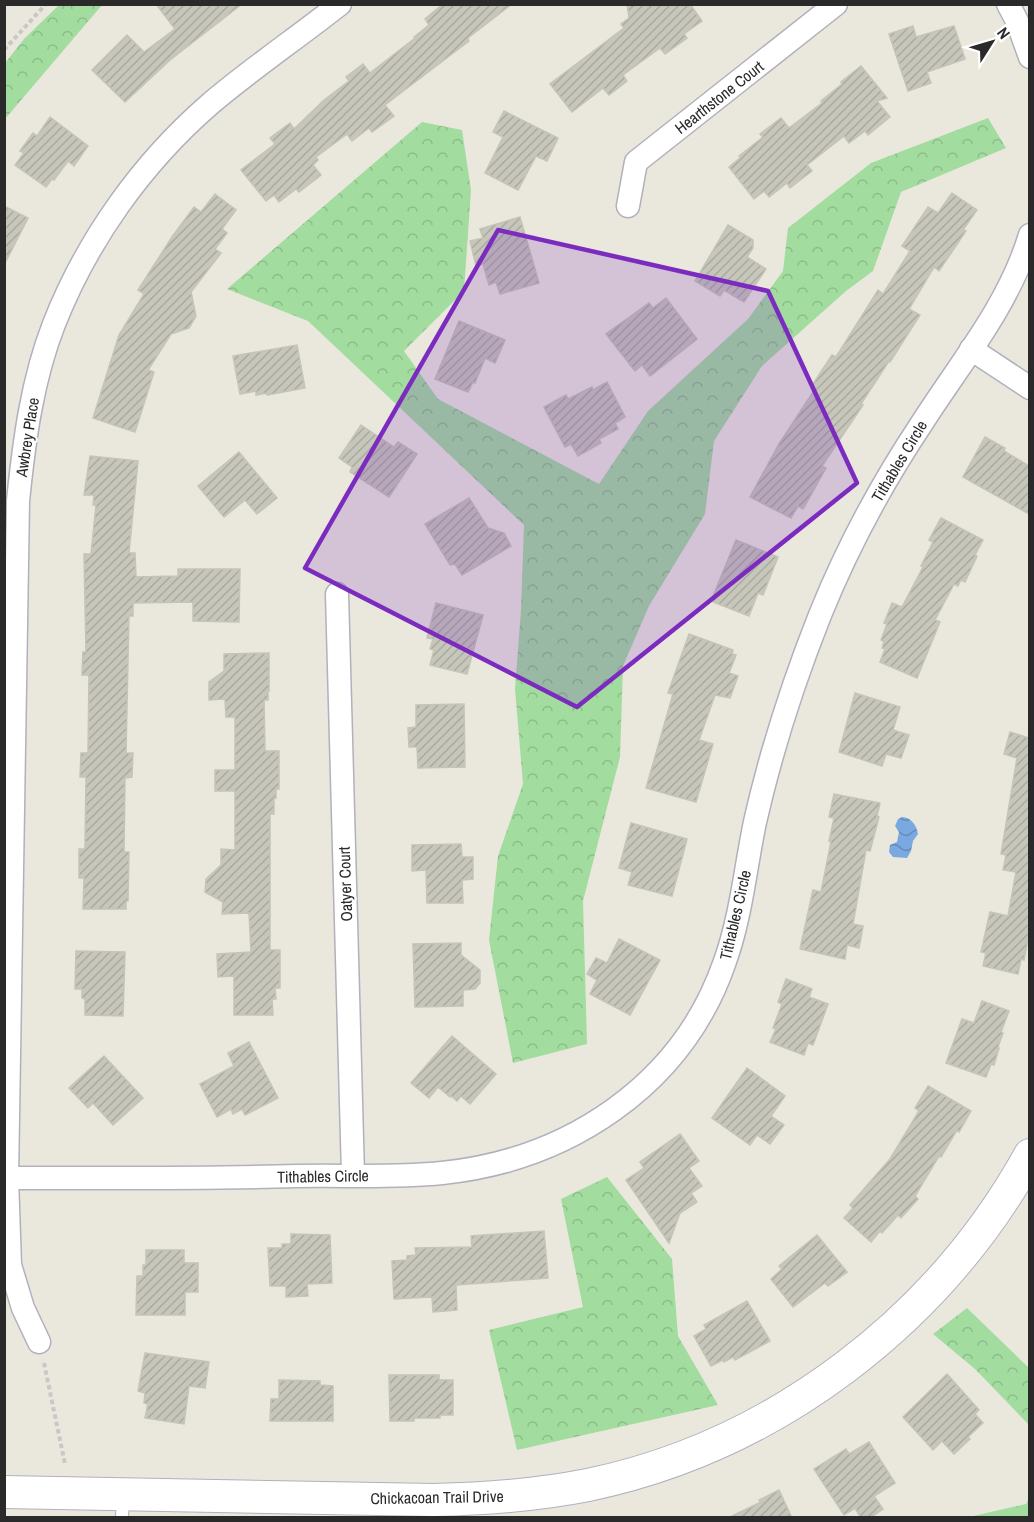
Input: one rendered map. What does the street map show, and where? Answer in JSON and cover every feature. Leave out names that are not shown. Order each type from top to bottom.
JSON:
[{"type":"street","name":"Awbrey Place","points":[[39,1342],[23,1308],[10,1265],[7,1178],[9,749],[18,501],[23,447],[34,394],[53,326],[66,297],[94,243],[125,196],[165,147],[210,104],[340,4]]},
{"type":"street","name":"Hearthstone Court","points":[[628,206],[636,162],[837,4]]},
{"type":"street","points":[[1008,4],[1017,21],[1029,57]]},
{"type":"street","name":"Tithables Circle","points":[[7,1178],[235,1178],[399,1176],[446,1173],[485,1166],[538,1152],[576,1134],[619,1106],[643,1086],[668,1060],[690,1031],[709,999],[724,966],[736,924],[763,787],[786,706],[831,589],[890,474],[994,315],[1017,272],[1029,235]]},
{"type":"street","points":[[971,349],[1029,388]]},
{"type":"street","name":"Oatyer Court","points":[[337,594],[353,1175]]},
{"type":"street","name":"Chickacoan Trail Drive","points":[[4,1492],[71,1492],[122,1505],[481,1499],[554,1491],[590,1484],[663,1464],[713,1444],[779,1411],[813,1390],[878,1341],[937,1285],[1021,1188],[1029,1155]]},
{"type":"path","points":[[4,50],[46,4]]},
{"type":"path","points":[[39,1342],[71,1492]]},
{"type":"highlighted area","points":[[498,230],[768,291],[857,483],[577,707],[305,568]]},
{"type":"green space","points":[[60,4],[102,5],[5,119],[5,63],[24,39]]},
{"type":"green space","points":[[988,118],[1006,148],[901,192],[873,271],[846,291],[762,366],[714,441],[705,514],[649,606],[623,666],[620,757],[583,901],[587,1044],[513,1063],[489,940],[498,856],[523,784],[515,689],[524,525],[308,321],[227,289],[422,122],[462,130],[471,190],[464,291],[404,351],[438,399],[599,484],[648,411],[748,319],[783,271],[788,228],[871,163]]},
{"type":"green space","points":[[607,1177],[672,1259],[678,1336],[718,1405],[517,1450],[489,1330],[583,1307],[561,1199]]},
{"type":"green space","points":[[967,1308],[1029,1368],[1029,1425],[975,1369],[933,1334]]},
{"type":"green space","points":[[1029,1498],[1029,1517],[969,1517],[1026,1504]]},
{"type":"water","points":[[902,817],[913,822],[918,834],[907,858],[893,857],[889,852],[890,845],[897,842],[899,832],[895,826],[898,819]]},
{"type":"building","points":[[156,4],[242,4],[170,60],[125,102],[92,70],[127,35],[144,52],[175,29]]},
{"type":"building","points":[[443,4],[512,4],[468,38],[469,41],[385,105],[394,116],[372,132],[369,128],[352,141],[347,134],[316,157],[318,160],[313,165],[321,175],[299,192],[296,189],[279,202],[274,195],[266,201],[241,170],[275,144],[270,138],[290,123],[294,129],[324,100],[349,81],[346,77],[363,64],[370,73],[415,38],[429,25],[425,19]]},
{"type":"building","points":[[627,4],[690,4],[702,21],[684,34],[687,38],[665,54],[660,48],[623,75],[627,81],[609,95],[603,88],[572,112],[550,84],[624,28],[621,24],[629,18]]},
{"type":"building","points":[[913,26],[916,37],[954,26],[965,59],[927,72],[931,83],[908,91],[889,34]]},
{"type":"building","points":[[861,66],[887,98],[877,101],[890,117],[868,135],[865,131],[849,143],[844,136],[807,165],[812,171],[790,188],[787,183],[769,197],[764,191],[754,199],[729,167],[763,137],[760,134],[781,118],[789,128],[822,103],[821,101],[842,84],[841,82]]},
{"type":"building","points":[[504,111],[558,138],[547,161],[536,156],[518,190],[485,173],[503,137],[493,132]]},
{"type":"building","points":[[50,117],[88,146],[74,166],[68,161],[46,187],[15,165],[24,153],[20,151],[33,133],[37,136]]},
{"type":"building","points":[[952,193],[977,210],[939,271],[934,267],[909,309],[920,315],[822,466],[826,468],[803,509],[798,506],[791,518],[750,497],[779,444],[815,389],[811,387],[832,355],[836,357],[878,290],[883,294],[910,251],[902,246],[928,207],[938,213]]},
{"type":"building","points":[[215,194],[236,210],[222,229],[227,233],[215,249],[221,253],[191,292],[196,316],[189,328],[171,334],[148,370],[154,372],[135,432],[93,418],[119,335],[144,294],[138,290],[194,207],[201,212]]},
{"type":"building","points":[[4,206],[28,218],[4,265]]},
{"type":"building","points":[[520,217],[539,283],[500,294],[496,282],[489,285],[483,264],[476,266],[470,241],[483,238],[480,229]]},
{"type":"building","points":[[728,225],[753,240],[753,248],[747,257],[766,269],[744,302],[724,290],[720,296],[695,281]]},
{"type":"building","points":[[666,298],[697,339],[650,376],[642,365],[635,371],[606,334],[649,303],[653,308]]},
{"type":"building","points":[[459,321],[505,340],[495,363],[485,358],[475,383],[473,382],[468,392],[435,379]]},
{"type":"building","points":[[297,345],[305,388],[267,395],[267,393],[256,395],[256,391],[240,394],[233,356]]},
{"type":"building","points":[[607,382],[625,417],[615,423],[618,429],[599,439],[601,443],[578,456],[571,444],[565,447],[544,407],[566,395],[568,399]]},
{"type":"building","points":[[361,425],[394,447],[398,442],[417,454],[389,497],[350,472],[352,467],[339,458]]},
{"type":"building","points":[[985,437],[1005,448],[1004,451],[1029,466],[1029,514],[963,477]]},
{"type":"building","points":[[239,452],[277,498],[257,514],[245,500],[224,517],[198,486]]},
{"type":"building","points":[[90,456],[138,461],[129,553],[135,553],[136,577],[178,576],[178,569],[240,569],[239,622],[193,621],[193,602],[133,603],[133,616],[129,616],[126,753],[133,753],[132,777],[125,778],[124,852],[129,852],[126,909],[83,909],[84,878],[79,878],[79,849],[85,849],[86,777],[80,777],[81,753],[88,753],[89,675],[82,675],[83,652],[86,652],[84,554],[91,554],[96,505],[93,505],[94,495],[84,495]]},
{"type":"building","points":[[469,498],[488,528],[504,533],[511,546],[462,575],[455,564],[450,565],[425,524]]},
{"type":"building","points":[[941,518],[983,540],[965,582],[961,580],[958,586],[954,584],[935,620],[940,622],[917,678],[880,662],[885,649],[882,648],[884,642],[881,640],[887,624],[884,623],[892,603],[902,607],[923,567],[921,566],[933,542],[929,540]]},
{"type":"building","points":[[736,540],[778,557],[763,595],[758,593],[749,616],[711,601]]},
{"type":"building","points":[[436,603],[483,615],[467,674],[430,665],[434,650],[430,649],[433,639],[427,638]]},
{"type":"building","points":[[689,634],[733,650],[732,654],[736,655],[729,673],[738,676],[730,698],[715,695],[699,740],[713,744],[696,802],[646,788],[673,694],[668,693]]},
{"type":"building","points":[[269,653],[269,691],[268,700],[264,700],[265,751],[279,751],[279,789],[276,789],[276,798],[274,798],[274,814],[270,814],[270,950],[280,950],[280,988],[275,988],[276,999],[272,999],[273,1015],[234,1015],[234,976],[218,977],[217,954],[251,952],[249,913],[222,914],[223,902],[205,892],[206,879],[221,865],[221,849],[235,850],[235,791],[215,791],[215,770],[235,770],[235,717],[226,717],[225,699],[209,700],[209,682],[224,671],[224,654]]},
{"type":"building","points":[[855,693],[900,707],[893,730],[909,735],[901,758],[886,754],[882,766],[839,752]]},
{"type":"building","points":[[464,704],[465,767],[418,768],[417,747],[409,747],[408,728],[416,727],[416,705]]},
{"type":"building","points":[[1010,732],[1029,738],[1029,935],[1024,960],[1021,959],[1018,974],[983,966],[986,953],[981,952],[990,912],[1008,916],[1016,872],[1003,870],[1006,855],[1001,854],[1017,758],[1004,754]]},
{"type":"building","points":[[834,794],[880,803],[877,816],[879,817],[870,851],[866,850],[853,924],[863,926],[859,948],[847,945],[845,959],[800,949],[813,890],[821,892],[831,842],[829,841],[834,818],[829,817]]},
{"type":"building","points":[[631,823],[687,839],[672,896],[628,885],[632,872],[619,868]]},
{"type":"building","points":[[461,844],[462,857],[473,857],[473,879],[462,880],[463,903],[427,903],[426,870],[412,871],[412,845]]},
{"type":"building","points":[[619,939],[660,960],[630,1015],[590,994],[597,980],[587,974],[596,958],[607,963]]},
{"type":"building","points":[[461,943],[461,955],[480,970],[480,983],[475,989],[463,990],[463,1006],[415,1007],[413,944]]},
{"type":"building","points":[[76,951],[125,952],[123,1016],[85,1015],[85,999],[82,998],[82,989],[75,989]]},
{"type":"building","points":[[786,979],[812,989],[809,997],[828,1004],[813,1045],[808,1043],[804,1055],[770,1042],[776,1029],[773,1028],[782,1004],[778,1002]]},
{"type":"building","points":[[982,1001],[1009,1011],[1001,1032],[1003,1033],[994,1065],[991,1064],[986,1077],[946,1063],[962,1019],[974,1023]]},
{"type":"building","points":[[452,1036],[496,1074],[470,1104],[461,1096],[457,1101],[438,1087],[429,1098],[411,1083]]},
{"type":"building","points":[[249,1042],[278,1098],[245,1115],[242,1109],[233,1114],[231,1109],[217,1117],[200,1084],[234,1066],[228,1053]]},
{"type":"building","points":[[104,1056],[143,1098],[113,1125],[93,1103],[88,1108],[69,1088]]},
{"type":"building","points":[[747,1068],[785,1096],[771,1116],[784,1125],[770,1144],[757,1135],[750,1145],[712,1118]]},
{"type":"building","points":[[928,1086],[971,1111],[959,1132],[957,1130],[941,1157],[939,1156],[915,1196],[918,1199],[901,1218],[898,1215],[871,1242],[844,1218],[853,1208],[850,1205],[890,1159],[919,1111],[915,1108]]},
{"type":"building","points":[[680,1134],[699,1161],[689,1168],[702,1186],[691,1193],[697,1202],[680,1213],[669,1243],[626,1180],[644,1168],[640,1162]]},
{"type":"building","points":[[544,1231],[548,1278],[456,1285],[457,1310],[433,1312],[432,1297],[394,1299],[392,1261],[407,1260],[407,1256],[416,1255],[415,1248],[472,1247],[471,1236]]},
{"type":"building","points":[[291,1234],[330,1235],[332,1283],[307,1284],[308,1296],[286,1297],[286,1286],[270,1286],[268,1248],[282,1248],[282,1244],[291,1244]]},
{"type":"building","points":[[817,1235],[847,1272],[828,1286],[825,1283],[793,1307],[771,1279],[782,1269],[779,1266]]},
{"type":"building","points":[[146,1250],[184,1250],[184,1263],[198,1263],[198,1292],[185,1292],[185,1315],[136,1315],[137,1276],[143,1276]]},
{"type":"building","points":[[747,1301],[770,1341],[735,1360],[733,1357],[711,1366],[694,1336],[706,1329],[704,1325]]},
{"type":"building","points":[[145,1353],[209,1362],[205,1388],[189,1386],[184,1424],[145,1418],[148,1404],[144,1403],[145,1393],[138,1391]]},
{"type":"building","points":[[947,1374],[979,1410],[975,1414],[983,1423],[954,1454],[942,1441],[933,1450],[903,1417]]},
{"type":"building","points":[[389,1375],[439,1375],[439,1380],[453,1380],[453,1415],[440,1415],[440,1418],[414,1418],[414,1421],[390,1421]]},
{"type":"building","points":[[279,1380],[320,1381],[320,1385],[333,1386],[333,1421],[270,1421],[271,1399],[279,1399]]},
{"type":"building","points":[[869,1442],[895,1483],[874,1496],[883,1509],[870,1518],[861,1518],[855,1508],[844,1515],[814,1469],[846,1449],[849,1454]]},
{"type":"building","points":[[779,1490],[792,1518],[728,1518],[761,1502],[759,1500]]}]
